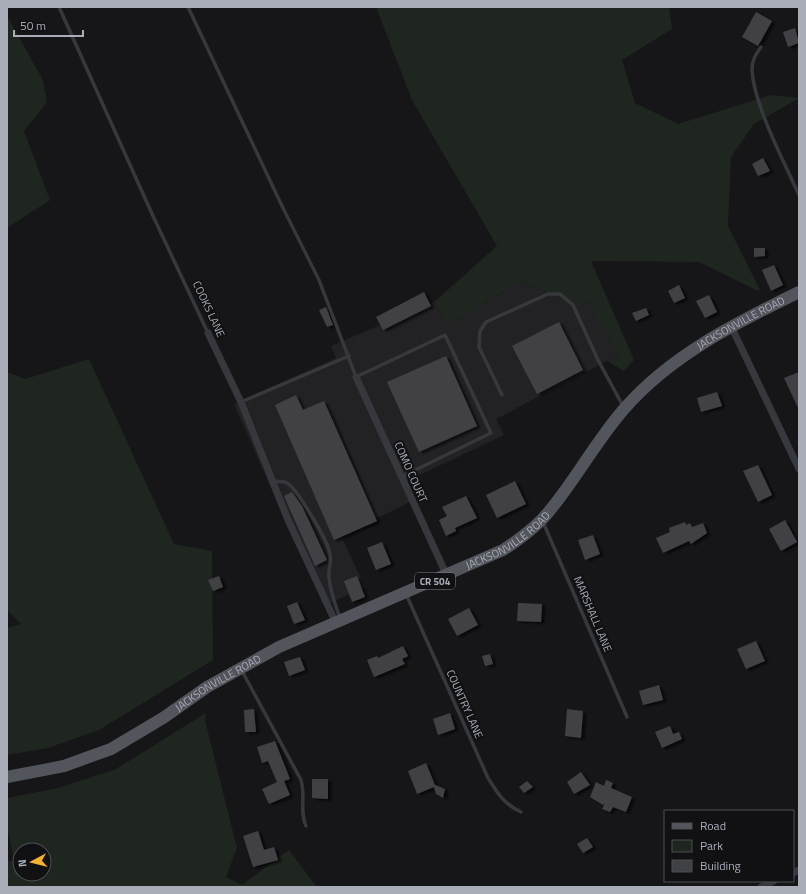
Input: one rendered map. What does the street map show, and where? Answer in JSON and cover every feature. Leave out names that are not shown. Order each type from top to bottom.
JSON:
[{"type":"main road","name":"JACKSONVILLE ROAD","points":[[7,777],[64,766],[111,749],[163,718],[208,686],[279,647],[447,576],[503,550],[518,540],[551,510],[624,409],[666,370],[691,351],[731,326],[799,292]]},
{"type":"street","points":[[731,326],[799,470]]},
{"type":"street","name":"COOKS LANE","points":[[208,332],[241,402],[272,481],[339,622]]},
{"type":"street","name":"COMO COURT","points":[[356,377],[447,576]]},
{"type":"street","points":[[761,887],[772,882]]},
{"type":"lane","name":"COOKS LANE","points":[[59,7],[153,216],[208,332]]},
{"type":"lane","points":[[188,7],[282,206],[319,280],[336,328],[349,356],[356,377],[445,335],[490,433],[401,477]]},
{"type":"lane","points":[[761,47],[754,58],[753,63],[754,85],[772,134],[799,195]]},
{"type":"lane","points":[[502,395],[479,347],[480,331],[486,322],[548,294],[560,294],[573,305],[598,360],[624,409]]},
{"type":"lane","points":[[241,402],[349,356]]},
{"type":"lane","points":[[272,481],[287,482],[293,488],[301,498],[329,548],[332,562],[328,569],[331,594],[339,622]]},
{"type":"lane","name":"MARSHALL LANE","points":[[542,519],[627,716]]},
{"type":"lane","name":"COUNTRY LANE","points":[[405,593],[488,778],[509,806],[521,812]]},
{"type":"lane","points":[[241,668],[301,780],[304,792],[301,815],[306,826]]},
{"type":"shaded area","points":[[522,280],[577,307],[588,302],[618,357],[607,361],[496,419],[504,435],[405,482],[414,500],[341,536],[365,587],[326,605],[292,536],[234,404],[336,358],[331,346],[434,302],[449,324]]},
{"type":"green space","points":[[376,7],[669,7],[672,29],[622,60],[635,103],[678,124],[771,95],[799,98],[754,124],[731,157],[728,226],[760,290],[758,291],[699,262],[591,261],[634,360],[624,371],[607,361],[618,357],[588,302],[577,307],[522,280],[449,324],[434,302],[497,246],[412,100]]},
{"type":"green space","points":[[7,16],[43,80],[47,102],[24,131],[50,200],[7,228]]},
{"type":"green space","points":[[89,359],[174,544],[212,551],[213,660],[99,730],[48,748],[7,755],[7,628],[21,624],[7,610],[7,372],[25,379]]},
{"type":"green space","points":[[206,713],[205,720],[237,848],[226,877],[242,885],[289,850],[317,887],[7,887],[7,861],[12,861],[12,882],[52,882],[52,842],[12,842],[12,851],[7,826],[7,798],[58,788],[116,769]]},
{"type":"building","points":[[756,12],[772,21],[758,46],[742,37]]},
{"type":"building","points":[[795,28],[799,43],[788,47],[783,32]]},
{"type":"building","points":[[763,158],[770,171],[758,176],[752,164]]},
{"type":"building","points":[[754,248],[765,248],[765,256],[754,257]]},
{"type":"building","points":[[774,265],[783,285],[771,291],[762,270]]},
{"type":"building","points":[[679,285],[685,298],[674,303],[668,291]]},
{"type":"building","points":[[424,292],[431,306],[383,330],[376,317]]},
{"type":"building","points":[[709,295],[717,312],[705,318],[696,301]]},
{"type":"building","points":[[326,307],[333,325],[327,327],[319,310]]},
{"type":"building","points":[[646,308],[649,315],[636,321],[632,313]]},
{"type":"building","points":[[559,322],[583,370],[537,394],[512,346]]},
{"type":"building","points":[[446,356],[477,426],[419,452],[387,382]]},
{"type":"building","points":[[799,372],[799,410],[784,378]]},
{"type":"building","points":[[717,392],[722,406],[701,412],[697,398]]},
{"type":"building","points":[[296,395],[303,410],[324,401],[377,521],[334,540],[275,405]]},
{"type":"building","points":[[758,465],[772,495],[758,502],[743,471]]},
{"type":"building","points":[[515,481],[526,504],[497,518],[486,495]]},
{"type":"building","points":[[292,492],[302,506],[327,560],[315,566],[284,496]]},
{"type":"building","points":[[466,496],[477,518],[455,528],[456,531],[446,536],[439,520],[447,516],[442,507]]},
{"type":"building","points":[[785,520],[797,542],[781,551],[769,529]]},
{"type":"building","points":[[685,522],[686,525],[690,523],[692,527],[703,523],[707,533],[691,544],[689,541],[663,553],[656,538],[670,532],[669,528]]},
{"type":"building","points":[[593,535],[600,554],[585,560],[578,540]]},
{"type":"building","points":[[382,542],[391,564],[376,570],[367,548]]},
{"type":"building","points":[[219,576],[223,587],[213,591],[208,580]]},
{"type":"building","points":[[357,576],[365,597],[352,602],[344,581]]},
{"type":"building","points":[[297,602],[305,620],[294,624],[287,606]]},
{"type":"building","points":[[518,603],[542,604],[541,622],[517,621]]},
{"type":"building","points":[[469,608],[478,625],[457,636],[448,619]]},
{"type":"building","points":[[756,641],[765,661],[746,669],[737,649]]},
{"type":"building","points":[[403,646],[408,656],[402,659],[405,664],[374,677],[367,660],[377,656],[378,658]]},
{"type":"building","points":[[490,654],[493,664],[485,666],[482,656]]},
{"type":"building","points":[[300,657],[305,670],[289,676],[284,662]]},
{"type":"building","points":[[659,685],[663,700],[643,705],[639,691]]},
{"type":"building","points":[[254,709],[256,732],[245,732],[244,710]]},
{"type":"building","points":[[567,709],[583,711],[581,738],[565,736]]},
{"type":"building","points":[[450,713],[455,729],[438,735],[433,719]]},
{"type":"building","points":[[670,726],[673,734],[679,732],[682,739],[662,748],[655,732]]},
{"type":"building","points":[[275,741],[290,779],[284,781],[290,795],[269,804],[262,789],[277,782],[268,761],[262,763],[257,747]]},
{"type":"building","points":[[426,763],[435,785],[445,789],[443,798],[436,794],[434,787],[417,794],[408,771]]},
{"type":"building","points":[[581,772],[590,785],[574,794],[567,782]]},
{"type":"building","points":[[312,779],[328,779],[328,799],[312,798]]},
{"type":"building","points":[[606,780],[613,783],[611,788],[632,797],[626,812],[613,807],[610,812],[602,809],[605,803],[603,805],[590,797],[596,782],[604,786]]},
{"type":"building","points":[[527,781],[533,787],[524,793],[519,787]]},
{"type":"building","points":[[258,831],[264,850],[274,847],[278,860],[253,867],[243,836]]},
{"type":"building","points":[[587,838],[593,847],[583,853],[577,844]]}]
